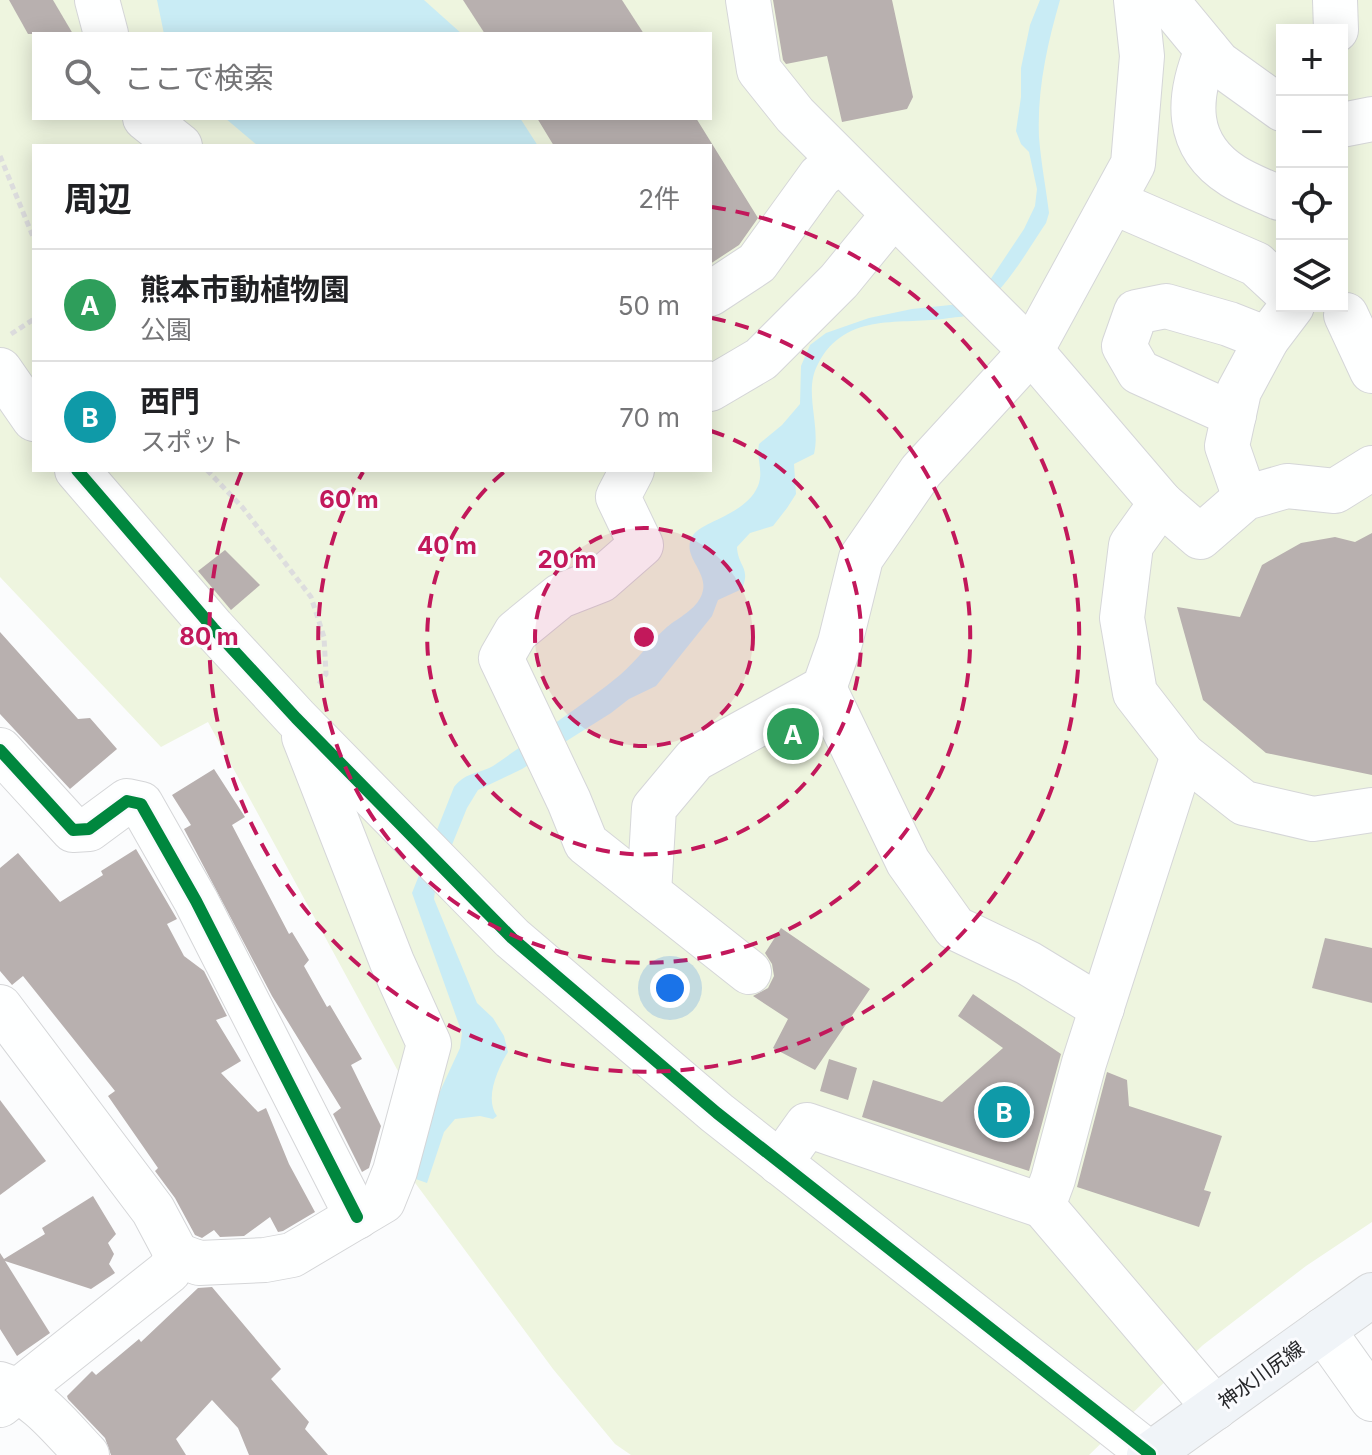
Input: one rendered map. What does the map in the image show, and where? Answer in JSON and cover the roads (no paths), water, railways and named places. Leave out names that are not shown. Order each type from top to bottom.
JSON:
[{"type":"main road","name":"神水川尻線","points":[[1150,1455],[1372,1295]]},
{"type":"street","points":[[97,0],[105,32]]},
{"type":"street","points":[[748,0],[759,70],[795,115],[1031,351],[1161,503],[1200,537],[1245,498],[1287,486],[1335,491],[1372,466]]},
{"type":"street","points":[[649,893],[654,808],[695,759],[824,688],[840,643],[861,558],[921,471],[1031,351],[1113,202],[1133,164],[1142,56],[1136,0]]},
{"type":"street","points":[[1166,0],[1218,63],[1276,105]]},
{"type":"street","points":[[1335,0],[1336,24]]},
{"type":"street","points":[[1207,50],[1196,78],[1192,104],[1203,149],[1233,176],[1276,194]]},
{"type":"street","points":[[1348,124],[1372,119]]},
{"type":"street","points":[[148,120],[178,144]]},
{"type":"street","points":[[712,293],[757,263],[820,176],[840,161]]},
{"type":"street","points":[[1113,202],[1269,276],[1276,225]]},
{"type":"street","points":[[712,388],[761,359],[839,281],[893,215]]},
{"type":"street","points":[[1234,415],[1139,372],[1124,346],[1136,312],[1166,306],[1229,324],[1280,322]]},
{"type":"street","points":[[1343,312],[1372,371]]},
{"type":"street","points":[[1245,498],[1227,446],[1239,391],[1280,322]]},
{"type":"street","points":[[0,370],[32,416]]},
{"type":"street","points":[[79,472],[213,628],[296,718],[512,938],[717,1113],[1150,1455]]},
{"type":"street","points":[[631,472],[618,497],[641,545],[601,580],[560,596],[516,632],[501,658],[586,843],[749,972]]},
{"type":"street","points":[[1161,503],[1131,545],[1122,618],[1135,693],[1183,755],[1244,803],[1313,819],[1372,810]]},
{"type":"street","points":[[824,688],[908,862],[955,928],[1028,963],[1102,1008]]},
{"type":"street","points":[[0,1007],[153,1210],[177,1255],[199,1263],[265,1260],[292,1255],[383,1201],[395,1171],[429,1044],[392,962],[296,718]]},
{"type":"street","points":[[0,750],[73,830],[89,829],[127,801],[141,804],[196,901],[357,1217]]},
{"type":"street","points":[[1043,1206],[1084,1063],[1183,755]]},
{"type":"street","points":[[780,1163],[807,1125],[1043,1206],[1215,1408]]},
{"type":"street","points":[[87,1455],[44,1410],[7,1393],[169,1271],[177,1255]]},
{"type":"street","points":[[1323,1330],[1372,1399]]},
{"type":"water","points":[[157,0],[424,0],[460,32],[164,32]]},
{"type":"water","points":[[1040,0],[1060,0],[1047,51],[1040,102],[1039,137],[1049,213],[1046,223],[1014,272],[995,294],[971,314],[876,324],[844,335],[830,347],[818,364],[812,385],[814,454],[794,464],[796,494],[773,526],[750,533],[737,547],[745,571],[742,589],[718,600],[712,616],[656,686],[629,699],[522,769],[478,790],[467,808],[436,884],[434,899],[477,1003],[493,1018],[504,1036],[508,1052],[492,1092],[493,1109],[497,1116],[493,1119],[480,1116],[455,1119],[444,1132],[427,1183],[410,1177],[432,1118],[430,1113],[460,1048],[462,1033],[412,893],[454,787],[469,775],[496,764],[590,698],[620,675],[661,633],[696,604],[703,586],[690,551],[692,537],[752,496],[760,475],[759,444],[782,425],[800,404],[801,366],[810,345],[826,333],[869,318],[960,304],[988,283],[1024,229],[1035,206],[1037,189],[1029,152],[1021,144],[1016,131],[1021,68],[1030,25]]},
{"type":"water","points":[[227,120],[521,120],[537,144],[256,144]]},
{"type":"place","name":"熊本市動植物園","points":[[793,734]]},
{"type":"place","name":"西門","points":[[1004,1112]]}]
